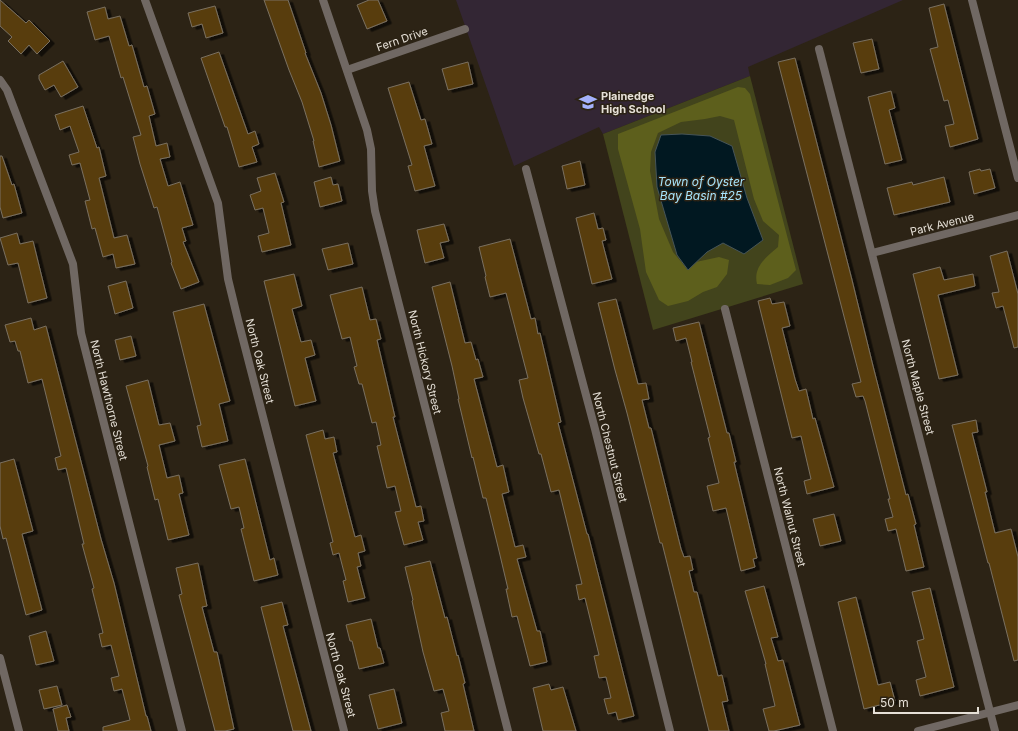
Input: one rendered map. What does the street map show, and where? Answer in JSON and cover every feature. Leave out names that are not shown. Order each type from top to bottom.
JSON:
[{"type":"street","name":"North Oak Street","points":[[145,0],[218,203],[228,279],[344,731]]},
{"type":"street","name":"North Hickory Street","points":[[323,0],[367,130],[371,149],[372,191],[375,211],[508,731]]},
{"type":"street","points":[[972,0],[1018,178]]},
{"type":"street","name":"Fern Drive","points":[[347,70],[465,29]]},
{"type":"street","name":"North Maple Street","points":[[819,49],[995,731]]},
{"type":"street","name":"North Hawthorne Street","points":[[0,80],[7,90],[74,264],[81,333],[182,731]]},
{"type":"street","name":"North Chestnut Street","points":[[526,169],[595,429],[670,731]]},
{"type":"street","name":"Park Avenue","points":[[872,253],[1018,215]]},
{"type":"street","name":"North Walnut Street","points":[[724,310],[833,731]]},
{"type":"street","points":[[0,658],[19,731]]},
{"type":"street","points":[[918,731],[1018,706]]},
{"type":"shaded area","name":"Plainedge High School","points":[[456,0],[903,0],[748,67],[750,76],[603,134],[599,127],[514,166]]},
{"type":"shaded area","points":[[738,87],[745,88],[750,94],[796,270],[788,278],[770,285],[757,284],[756,278],[759,267],[778,247],[779,235],[763,221],[754,199],[734,120],[720,116],[681,122],[658,133],[651,152],[650,171],[659,219],[673,252],[688,270],[696,262],[719,257],[729,260],[727,274],[717,287],[703,292],[688,301],[668,306],[659,300],[646,272],[640,229],[618,149],[618,134]]},
{"type":"green space","points":[[750,76],[803,284],[653,330],[603,134]]},
{"type":"water","name":"Town of Oyster Bay Basin #25","points":[[682,134],[710,136],[732,146],[747,198],[763,240],[744,254],[723,243],[707,252],[688,270],[677,255],[657,187],[655,152],[661,135]]},
{"type":"building","points":[[0,0],[26,23],[29,20],[50,41],[37,54],[29,45],[21,54],[8,41],[12,37],[0,26]]},
{"type":"building","points":[[264,0],[288,0],[305,53],[321,93],[340,161],[319,167],[314,141],[302,102]]},
{"type":"building","points":[[369,0],[378,0],[387,21],[367,29],[357,5]]},
{"type":"building","points":[[944,4],[978,139],[950,147],[945,126],[954,124],[948,100],[944,101],[930,49],[938,47],[929,8]]},
{"type":"building","points":[[215,6],[223,33],[206,38],[202,24],[192,27],[188,13]]},
{"type":"building","points":[[105,7],[108,19],[120,16],[129,46],[132,45],[144,87],[147,86],[155,114],[149,116],[156,146],[167,143],[170,157],[160,159],[168,186],[180,182],[193,225],[182,228],[186,241],[183,242],[199,282],[181,289],[171,263],[172,262],[157,207],[154,208],[140,164],[133,137],[141,135],[123,77],[121,78],[109,36],[95,40],[87,12]]},
{"type":"building","points":[[872,39],[879,69],[861,73],[853,43]]},
{"type":"building","points":[[219,52],[248,134],[255,131],[259,144],[252,147],[257,162],[239,167],[227,127],[225,127],[201,58]]},
{"type":"building","points":[[795,58],[906,495],[908,494],[916,524],[914,525],[924,567],[906,571],[896,529],[888,531],[885,519],[893,517],[888,499],[890,499],[865,401],[863,396],[856,397],[852,384],[861,382],[778,62]]},
{"type":"building","points":[[63,61],[78,87],[61,97],[54,85],[45,90],[39,79],[39,75]]},
{"type":"building","points":[[468,62],[473,84],[448,90],[442,69]]},
{"type":"building","points":[[409,82],[421,120],[425,119],[432,144],[424,146],[435,186],[415,191],[408,166],[412,165],[388,88]]},
{"type":"building","points":[[891,91],[895,108],[889,110],[902,160],[885,164],[868,97]]},
{"type":"building","points":[[83,106],[97,148],[99,147],[106,176],[99,178],[114,238],[127,235],[135,264],[116,268],[113,254],[103,257],[95,228],[92,229],[85,201],[90,200],[80,163],[72,165],[69,155],[79,152],[70,126],[60,130],[55,115]]},
{"type":"building","points":[[0,156],[2,156],[12,185],[14,184],[22,213],[3,218],[0,207]]},
{"type":"building","points":[[580,161],[585,185],[567,189],[562,166]]},
{"type":"building","points":[[980,169],[981,171],[990,169],[995,188],[974,194],[969,172]]},
{"type":"building","points":[[275,173],[284,202],[281,203],[291,245],[262,252],[258,236],[269,233],[263,208],[255,210],[250,195],[261,191],[257,178]]},
{"type":"building","points":[[331,177],[333,185],[338,184],[342,201],[320,207],[314,182]]},
{"type":"building","points":[[944,177],[950,202],[894,215],[887,188],[912,182],[913,185]]},
{"type":"building","points":[[594,213],[598,229],[603,228],[606,240],[602,241],[612,279],[592,284],[576,218]]},
{"type":"building","points":[[444,224],[449,241],[440,243],[444,258],[425,263],[417,230]]},
{"type":"building","points":[[17,233],[20,244],[33,241],[47,298],[28,303],[18,263],[8,265],[0,238]]},
{"type":"building","points":[[510,239],[531,319],[535,318],[538,334],[540,333],[561,422],[558,423],[634,716],[618,720],[616,712],[608,714],[604,699],[611,698],[606,677],[599,678],[594,656],[599,655],[585,598],[579,600],[576,585],[582,584],[559,490],[551,492],[541,454],[539,454],[523,398],[519,380],[528,378],[506,293],[490,297],[485,277],[479,247]]},
{"type":"building","points":[[348,243],[353,264],[328,270],[322,249]]},
{"type":"building","points":[[1007,251],[1018,294],[1018,347],[1014,348],[1003,306],[996,308],[992,293],[999,292],[990,256]]},
{"type":"building","points":[[940,267],[944,280],[973,274],[975,286],[938,295],[958,375],[939,379],[913,274]]},
{"type":"building","points":[[294,274],[302,306],[292,309],[301,342],[311,340],[315,355],[305,358],[316,401],[295,406],[264,281]]},
{"type":"building","points":[[126,281],[133,308],[115,314],[108,286]]},
{"type":"building","points":[[450,282],[465,343],[471,342],[483,377],[474,379],[497,467],[503,465],[509,492],[502,494],[515,547],[523,545],[526,557],[517,559],[537,631],[540,631],[547,662],[530,666],[517,616],[512,617],[506,589],[508,589],[499,551],[486,498],[483,498],[473,457],[472,458],[452,366],[432,287]]},
{"type":"building","points":[[362,287],[370,320],[376,319],[381,339],[377,340],[395,417],[393,417],[416,507],[421,506],[424,521],[418,522],[423,540],[404,545],[395,512],[401,511],[395,486],[387,488],[377,446],[381,445],[376,422],[372,423],[362,384],[359,384],[354,367],[357,366],[350,337],[342,339],[330,295]]},
{"type":"building","points":[[770,298],[772,304],[784,302],[790,326],[782,328],[795,379],[799,391],[806,389],[813,419],[815,418],[834,487],[807,494],[804,481],[811,479],[801,436],[792,438],[758,301]]},
{"type":"building","points":[[616,299],[638,384],[646,383],[649,399],[642,400],[649,428],[651,428],[681,549],[684,557],[690,556],[693,570],[689,571],[694,592],[697,592],[718,676],[722,675],[728,701],[722,702],[729,731],[709,731],[662,543],[660,543],[598,303]]},
{"type":"building","points":[[204,304],[230,401],[219,404],[228,441],[202,447],[197,426],[201,425],[173,312]]},
{"type":"building","points":[[31,318],[34,330],[46,326],[101,539],[114,583],[146,716],[151,731],[103,731],[103,727],[130,720],[122,689],[114,691],[111,678],[119,676],[111,645],[102,647],[99,634],[103,633],[92,589],[94,588],[82,544],[84,544],[66,468],[58,470],[55,458],[61,456],[42,379],[28,383],[20,351],[18,351],[15,341],[10,342],[5,325]]},
{"type":"building","points":[[699,322],[727,433],[729,433],[736,462],[734,462],[757,558],[753,559],[755,567],[741,571],[726,508],[713,511],[707,486],[719,483],[708,438],[710,437],[686,338],[676,341],[673,328]]},
{"type":"building","points":[[131,336],[136,356],[120,360],[115,340]]},
{"type":"building","points":[[148,380],[159,425],[170,423],[175,441],[159,445],[167,478],[179,475],[183,493],[179,494],[189,535],[168,540],[158,499],[155,500],[148,466],[126,386]]},
{"type":"building","points":[[976,420],[978,432],[972,433],[987,492],[985,492],[995,533],[1011,529],[1018,557],[1018,660],[1014,661],[952,425]]},
{"type":"building","points":[[323,430],[325,439],[334,437],[337,452],[333,453],[355,537],[361,535],[365,551],[358,553],[361,566],[357,567],[365,598],[348,602],[343,581],[346,580],[339,553],[333,555],[330,543],[333,542],[306,435]]},
{"type":"building","points":[[14,459],[33,531],[22,534],[42,610],[26,615],[6,538],[3,539],[0,526],[0,463]]},
{"type":"building","points":[[245,459],[270,560],[274,558],[278,575],[254,581],[241,529],[244,528],[239,507],[231,509],[219,465]]},
{"type":"building","points":[[834,514],[841,541],[820,546],[813,519]]},
{"type":"building","points":[[430,561],[445,618],[447,617],[457,656],[458,655],[474,731],[445,731],[441,713],[449,711],[443,689],[434,691],[423,652],[405,567]]},
{"type":"building","points":[[198,563],[207,606],[202,607],[214,652],[217,652],[234,729],[225,731],[215,731],[179,595],[182,594],[176,568]]},
{"type":"building","points":[[764,586],[778,637],[771,638],[778,661],[783,660],[800,725],[774,731],[769,731],[763,709],[775,706],[766,664],[745,591]]},
{"type":"building","points":[[930,588],[954,687],[920,696],[916,680],[926,677],[917,641],[924,639],[912,592]]},
{"type":"building","points":[[856,597],[878,685],[890,682],[895,701],[864,709],[838,602]]},
{"type":"building","points":[[282,602],[288,625],[283,626],[311,731],[293,731],[261,607]]},
{"type":"building","points":[[371,619],[378,648],[380,648],[384,663],[359,669],[352,641],[350,641],[346,625]]},
{"type":"building","points":[[46,631],[54,661],[36,665],[29,636]]},
{"type":"building","points":[[549,684],[551,690],[563,687],[576,731],[543,731],[533,688]]},
{"type":"building","points":[[57,686],[62,705],[44,709],[39,690]]},
{"type":"building","points":[[394,689],[402,723],[378,729],[369,695]]},
{"type":"building","points":[[67,705],[71,717],[66,718],[69,731],[58,731],[53,709]]},
{"type":"place","name":"Plainedge High School","points":[[588,102]]}]
